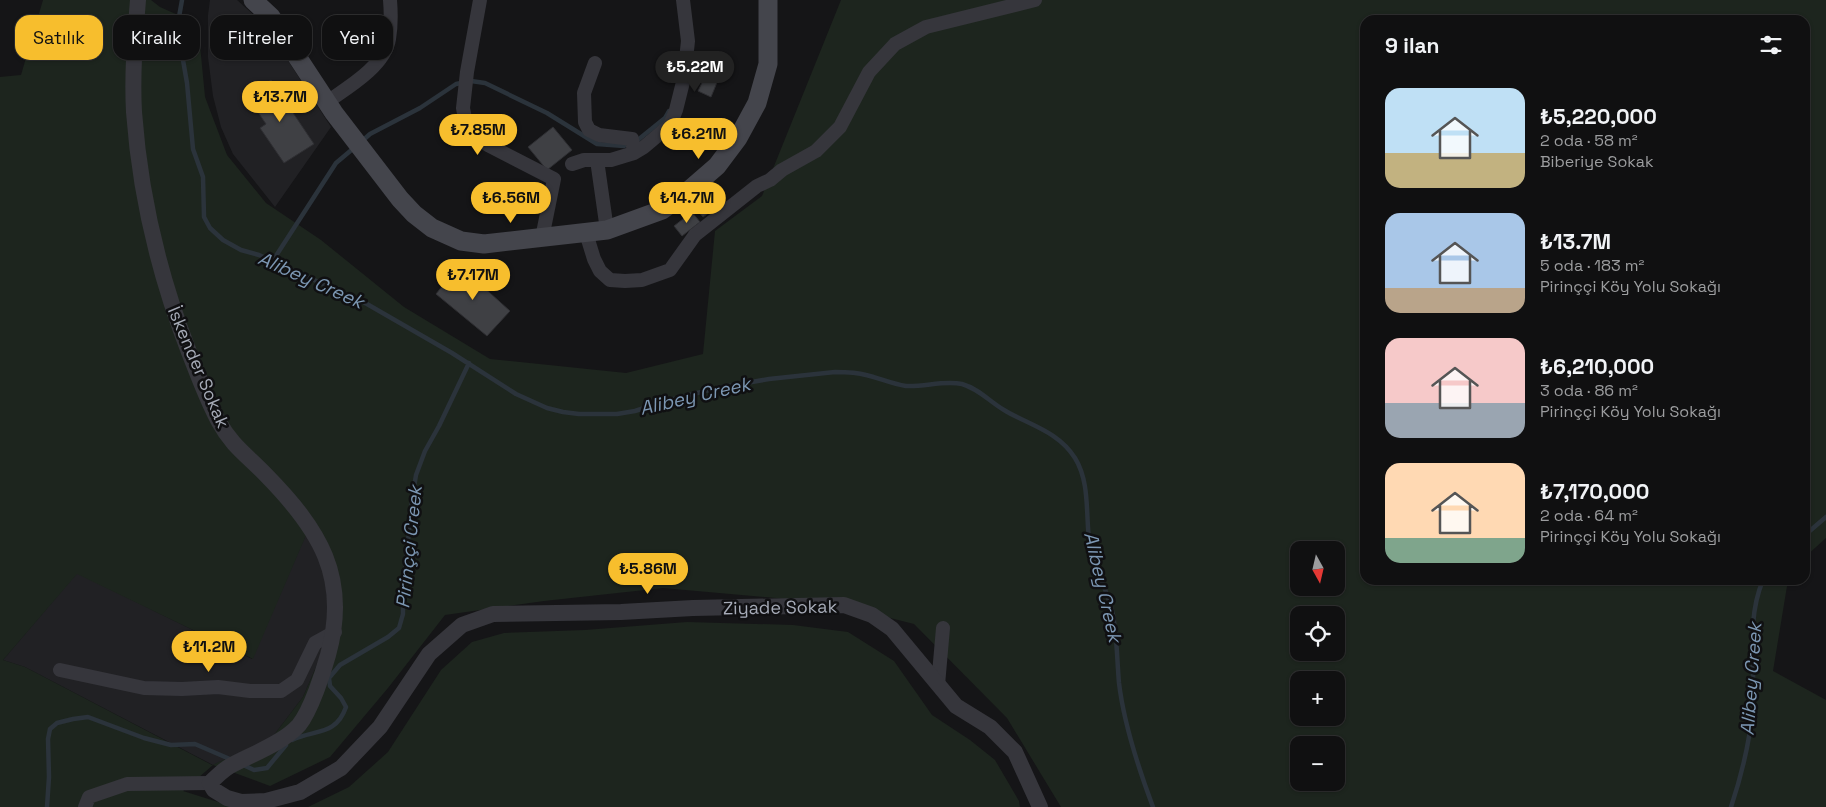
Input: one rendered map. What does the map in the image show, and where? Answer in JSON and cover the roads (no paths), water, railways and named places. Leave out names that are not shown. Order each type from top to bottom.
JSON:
[{"type":"main road","points":[[254,0],[271,16],[327,102],[400,199],[414,214],[432,228],[461,241],[484,244],[607,230],[662,210],[687,192],[717,166],[738,138],[757,103],[768,64],[768,0]]},
{"type":"street","name":"İskender Sokak","points":[[138,0],[134,49],[134,111],[145,202],[163,278],[177,322],[219,422],[236,447],[298,508],[328,559],[336,597],[334,632],[324,668],[305,716],[290,733],[250,757],[228,767],[210,783]]},
{"type":"street","points":[[327,102],[362,79],[378,61],[389,41],[390,0]]},
{"type":"street","points":[[480,0],[463,108],[466,124],[475,136],[488,145],[554,179]]},
{"type":"street","points":[[542,238],[554,179],[569,167],[584,160],[611,160],[634,153],[670,125],[684,78],[688,41],[683,0]]},
{"type":"street","points":[[586,233],[600,271],[610,280],[642,280],[670,270],[694,235],[757,186],[816,151],[840,127],[869,72],[895,44],[926,27],[1035,0]]},
{"type":"street","points":[[595,63],[584,93],[584,122],[589,130],[598,135],[632,139],[634,153]]},
{"type":"street","points":[[597,160],[607,230]]},
{"type":"street","name":"Ziyade Sokak","points":[[210,783],[214,790],[227,798],[240,802],[266,801],[300,792],[341,768],[380,727],[429,654],[462,625],[493,614],[844,605],[872,614],[892,629],[956,706],[990,727],[1015,752],[1040,807]]},
{"type":"street","points":[[938,685],[943,628]]},
{"type":"street","points":[[60,670],[144,688],[182,689],[218,687],[250,691],[281,691],[297,680],[315,643],[334,632]]},
{"type":"street","points":[[85,807],[89,797],[127,784],[210,783]]},
{"type":"waterway","name":"Alibey Creek","points":[[182,0],[179,17],[180,43],[187,83],[193,149],[203,177],[204,217],[210,228],[223,240],[241,250],[259,255],[367,304],[452,353],[516,394],[547,408],[563,412],[617,414],[635,411],[717,388],[769,379],[851,372],[906,386],[962,384],[974,389],[1004,410],[1060,441],[1075,458],[1083,479],[1087,501],[1090,547],[1113,615],[1119,683],[1124,714],[1137,761],[1153,807]]},
{"type":"waterway","points":[[361,142],[370,134],[420,108],[456,84],[471,81],[485,83],[547,113],[597,144],[624,146]]},
{"type":"waterway","points":[[639,139],[665,118],[669,111]]},
{"type":"waterway","points":[[272,262],[336,163],[355,147]]},
{"type":"waterway","name":"Pirinççi Creek","points":[[292,740],[324,730],[337,723],[346,707],[330,686],[329,678],[340,665],[388,637],[399,628],[403,614],[403,593],[416,475],[425,451],[469,363]]},
{"type":"waterway","name":"Alibey Creek","points":[[1810,531],[1826,517]]},
{"type":"waterway","name":"Alibey Creek","points":[[1731,807],[1742,770],[1750,732],[1753,706],[1753,626],[1761,585]]},
{"type":"waterway","name":"Pirinççi Creek","points":[[47,807],[49,777],[48,739],[50,729],[57,723],[88,717],[144,738],[171,745],[195,744],[232,760]]},
{"type":"waterway","name":"Pirinççi Creek","points":[[241,764],[254,770],[267,768],[286,745]]}]
